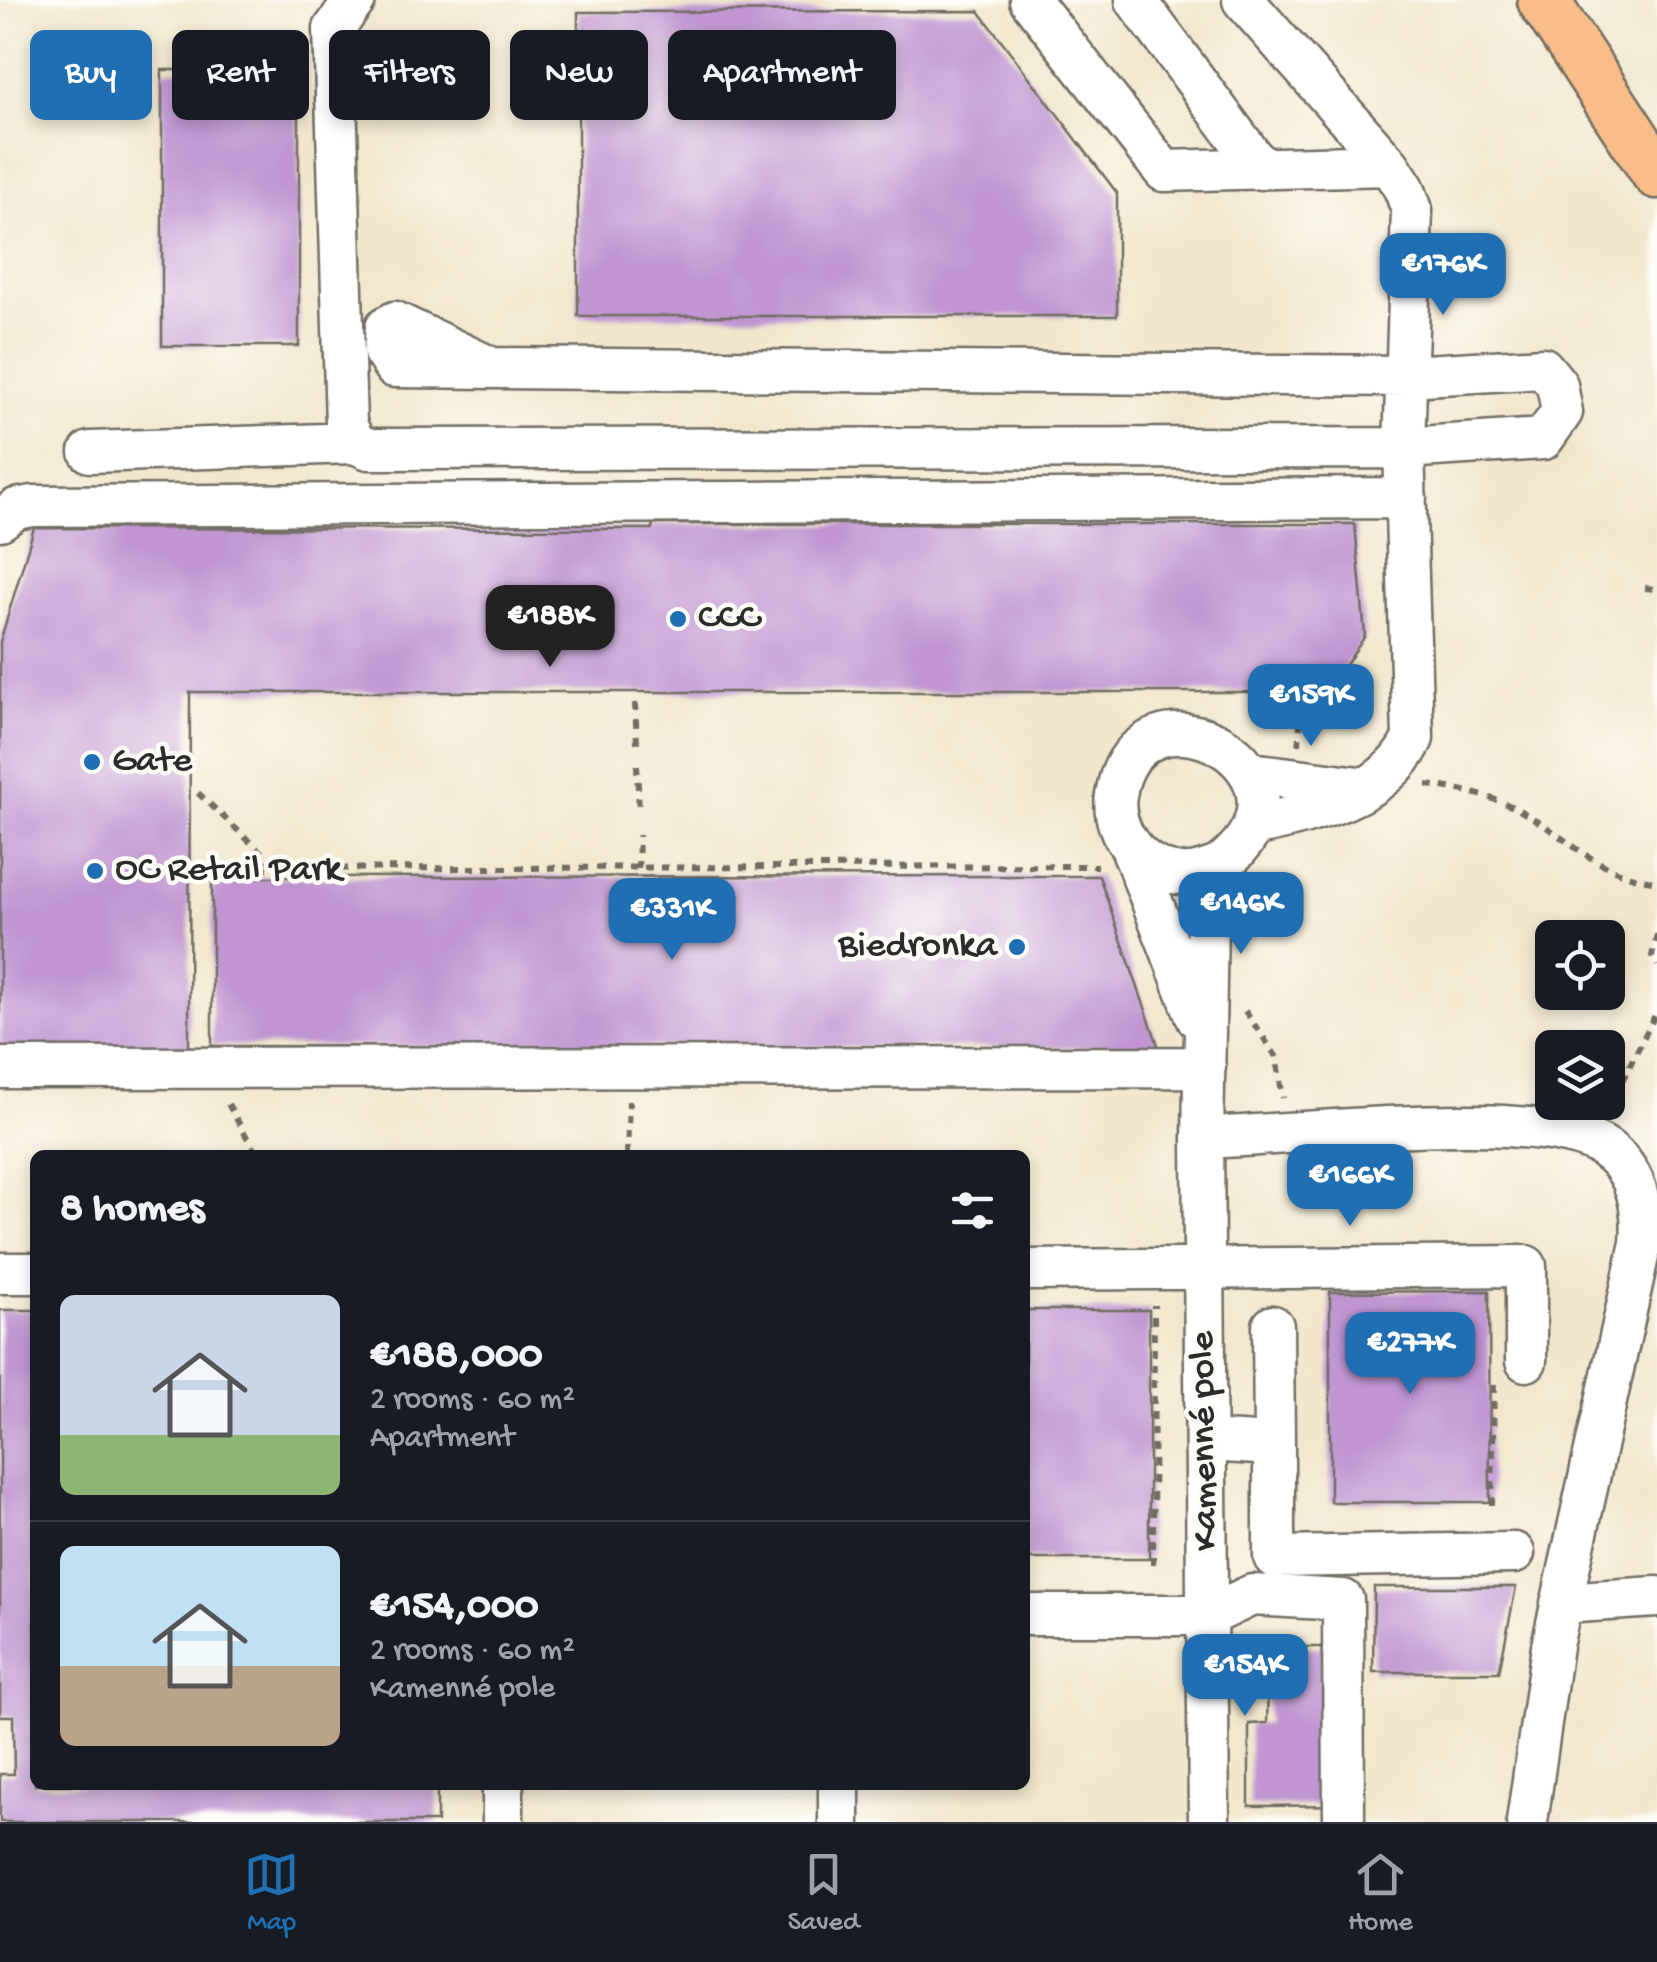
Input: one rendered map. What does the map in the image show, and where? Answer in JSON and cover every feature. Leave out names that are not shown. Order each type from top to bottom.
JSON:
[{"type":"main road","points":[[1542,0],[1657,173]]},
{"type":"street","points":[[355,0],[334,28],[346,424],[355,443]]},
{"type":"street","points":[[1030,0],[1164,171],[1389,165]]},
{"type":"street","points":[[1136,0],[1261,169]]},
{"type":"street","points":[[1243,0],[1389,165],[1412,210],[1404,448],[1414,738],[1407,754],[1372,784],[1304,815],[1253,826]]},
{"type":"street","points":[[90,452],[355,443],[392,452],[1404,448],[1543,438],[1562,412],[1558,385],[1543,368],[1406,376],[492,368]]},
{"type":"street","points":[[0,520],[16,509],[33,506],[1406,498]]},
{"type":"street","points":[[0,1068],[1205,1054],[1115,858],[1121,833],[1114,806],[1119,779],[1134,755],[1162,735],[1197,732],[1229,746],[1251,773],[1257,799],[1253,826],[1240,850],[1218,866],[1188,874],[1115,858]]},
{"type":"street","points":[[1251,773],[1372,784]]},
{"type":"street","name":"Kamenné pole","points":[[1210,1822],[1204,1138],[1207,926],[1218,866]]},
{"type":"street","points":[[1204,1138],[1474,1126],[1548,1128],[1587,1139],[1611,1153],[1628,1172],[1641,1204],[1642,1223],[1561,1603],[1527,1822]]},
{"type":"street","points":[[1030,1270],[1526,1266],[1526,1360]]},
{"type":"street","points":[[0,1273],[30,1272]]},
{"type":"street","points":[[1273,1326],[1274,1557],[1514,1553]]},
{"type":"street","points":[[1207,1441],[1274,1445]]},
{"type":"street","points":[[1030,1615],[1210,1615],[1252,1594],[1343,1600],[1344,1822]]},
{"type":"street","points":[[1561,1603],[1657,1597]]},
{"type":"street","points":[[502,1790],[502,1822]]},
{"type":"street","points":[[838,1790],[839,1822]]},
{"type":"path","points":[[1645,588],[1657,589]]},
{"type":"path","points":[[1299,753],[1300,700]]},
{"type":"path","points":[[635,703],[637,744]]},
{"type":"path","points":[[637,765],[639,812]]},
{"type":"path","points":[[1372,784],[1451,788],[1514,808],[1602,868],[1657,882]]},
{"type":"path","points":[[198,793],[280,870]]},
{"type":"path","points":[[638,868],[639,835]]},
{"type":"path","points":[[196,869],[638,868],[1115,858]]},
{"type":"path","points":[[1657,934],[1652,956],[1657,966]]},
{"type":"path","points":[[1239,994],[1276,1056],[1284,1114]]},
{"type":"path","points":[[1587,1139],[1626,1079],[1657,1011]]},
{"type":"path","points":[[211,1068],[254,1150]]},
{"type":"path","points":[[627,1150],[630,1088]]},
{"type":"path","points":[[1152,1564],[1154,1269]]},
{"type":"path","points":[[1492,1505],[1494,1362],[1526,1360]]},
{"type":"building","points":[[979,11],[1117,193],[1117,316],[578,316],[578,120],[648,120],[648,30],[578,30],[578,12]]},
{"type":"building","points":[[162,70],[172,70],[172,120],[299,120],[299,346],[162,346]]},
{"type":"building","name":"OC Retail Park","points":[[653,524],[1355,524],[1365,636],[1328,692],[190,692],[189,1049],[0,1050],[0,642],[34,528],[652,529]]},
{"type":"building","points":[[1099,876],[1159,1048],[212,1046],[212,877]]},
{"type":"building","points":[[1489,1291],[1490,1502],[1330,1502],[1330,1292]]},
{"type":"building","points":[[0,1310],[30,1310],[30,1790],[437,1790],[437,1822],[0,1822],[0,1774],[14,1774],[13,1716],[0,1716]]},
{"type":"building","points":[[1030,1310],[1149,1310],[1149,1559],[1030,1559]]},
{"type":"building","points":[[1374,1587],[1516,1587],[1499,1672],[1373,1672]]},
{"type":"building","points":[[1257,1647],[1325,1647],[1342,1805],[1249,1806],[1249,1724],[1267,1723],[1268,1682],[1257,1683]]},
{"type":"place","name":"CCC","points":[[678,619]]},
{"type":"place","name":"Gate","points":[[92,762]]},
{"type":"place","name":"OC Retail Park","points":[[95,871]]},
{"type":"place","name":"Biedronka","points":[[1017,947]]}]
